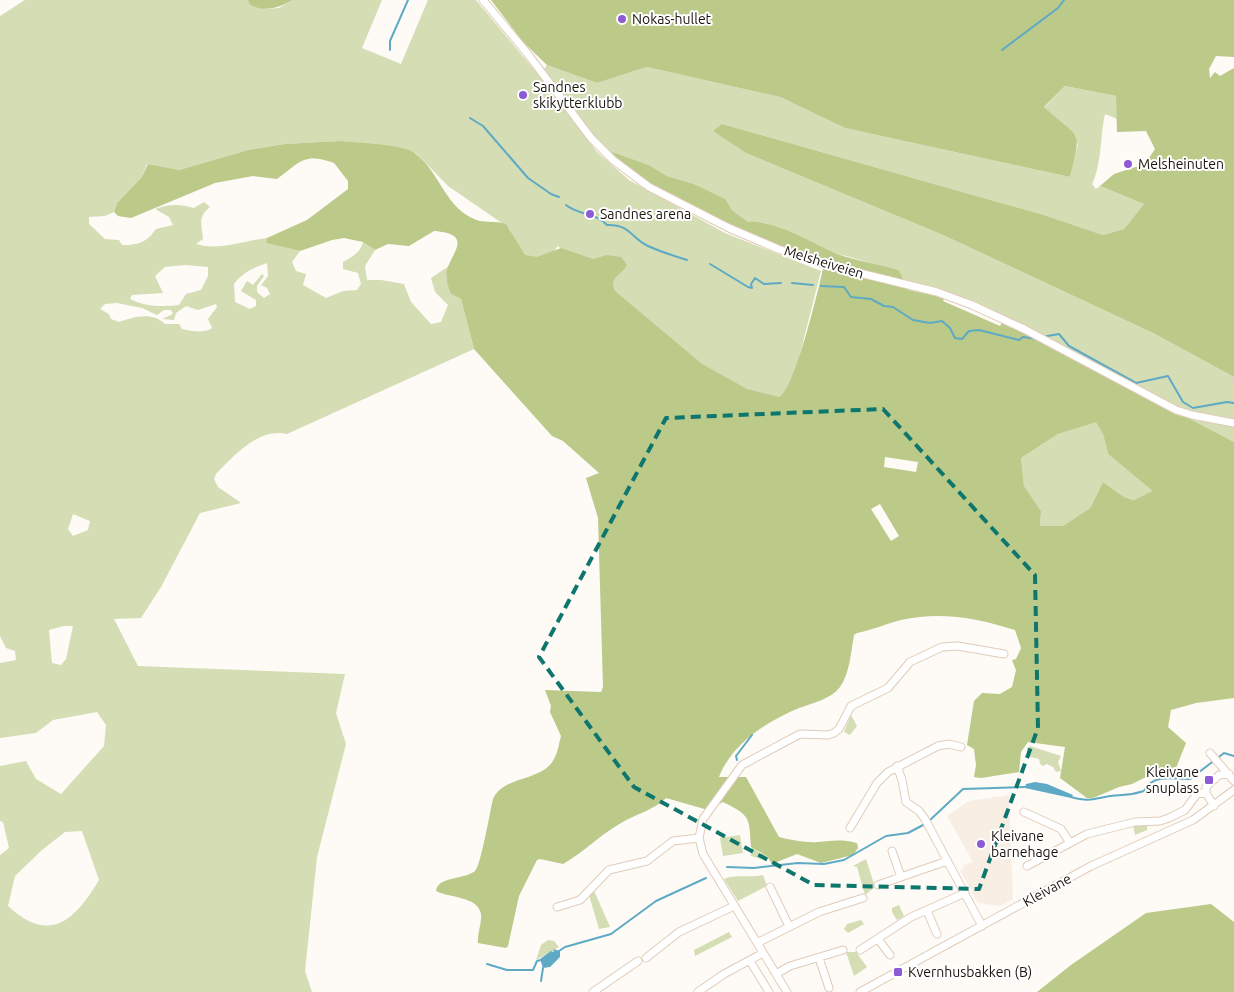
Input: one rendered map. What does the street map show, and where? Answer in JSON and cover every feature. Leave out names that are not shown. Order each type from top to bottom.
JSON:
[{"type":"street","name":"Melsheiveien","points":[[483,0],[527,53],[591,138],[620,166],[649,187],[729,228],[769,245],[827,265],[947,296],[1041,338],[1176,410],[1234,423]]},
{"type":"street","points":[[787,992],[703,854],[699,838],[706,813],[742,765],[800,734],[828,735],[834,733],[839,729],[851,706],[891,686],[913,660],[952,645],[1004,654]]},
{"type":"street","points":[[850,828],[877,783],[897,766],[938,746],[949,744],[961,747]]},
{"type":"street","points":[[1210,754],[1234,781]]},
{"type":"street","points":[[897,766],[906,802],[921,814],[982,926]]},
{"type":"street","points":[[1214,806],[1206,792],[1206,787],[1217,776],[1229,774]]},
{"type":"street","name":"Kleivane","points":[[860,992],[1091,866],[1186,824],[1234,790]]},
{"type":"street","points":[[1027,866],[1087,834],[1135,822],[1164,820],[1185,810],[1196,794],[1206,792]]},
{"type":"street","points":[[1024,812],[1060,829],[1070,843]]},
{"type":"street","points":[[557,907],[580,900],[614,867],[647,861],[673,841],[699,838]]},
{"type":"street","points":[[892,850],[902,877]]},
{"type":"street","points":[[878,885],[947,861]]},
{"type":"street","points":[[770,886],[789,926]]},
{"type":"street","points":[[860,950],[902,922],[965,893]]},
{"type":"street","points":[[757,943],[819,912],[863,898]]},
{"type":"street","points":[[646,958],[679,932],[734,906]]},
{"type":"street","points":[[927,910],[937,934]]},
{"type":"street","points":[[878,939],[890,955]]},
{"type":"street","points":[[776,974],[790,966],[843,950]]},
{"type":"street","points":[[698,992],[763,953]]},
{"type":"street","points":[[819,958],[829,988]]},
{"type":"street","points":[[750,960],[769,992]]},
{"type":"street","points":[[593,992],[638,961]]},
{"type":"highlighted area","points":[[883,409],[1035,575],[1038,728],[979,889],[814,885],[634,787],[539,657],[666,418]]},
{"type":"shaded area","points":[[1009,795],[1013,899],[1000,906],[978,903],[960,870],[964,868],[963,865],[973,862],[947,816],[969,801]]},
{"type":"green space","points":[[25,0],[248,0],[249,4],[266,9],[279,8],[293,0],[382,0],[362,48],[401,64],[428,0],[476,0],[546,84],[597,152],[629,180],[725,233],[821,271],[786,409],[677,355],[558,246],[550,255],[543,259],[522,257],[509,228],[448,186],[417,154],[410,151],[340,141],[285,144],[248,150],[179,170],[147,164],[142,177],[117,203],[114,212],[105,216],[89,217],[89,224],[105,239],[119,240],[122,245],[133,244],[145,240],[156,229],[173,225],[169,217],[155,209],[174,205],[194,208],[204,202],[210,207],[203,214],[202,218],[203,239],[196,244],[222,246],[267,238],[266,243],[300,251],[292,262],[296,271],[306,274],[303,285],[326,298],[343,291],[357,290],[361,284],[358,273],[343,269],[343,262],[358,251],[363,242],[375,250],[365,266],[367,280],[381,280],[404,284],[411,302],[431,324],[441,322],[448,305],[435,292],[431,278],[449,266],[446,277],[451,294],[461,299],[474,349],[287,434],[267,435],[248,445],[216,474],[214,479],[218,487],[241,503],[200,513],[161,587],[141,618],[114,619],[138,666],[345,674],[336,713],[346,744],[317,857],[305,971],[312,992],[0,992],[0,855],[9,848],[3,822],[0,821],[0,766],[26,761],[36,779],[61,794],[104,746],[106,725],[97,712],[53,720],[36,733],[0,738],[0,663],[16,660],[15,651],[6,648],[0,636],[0,16]],"holes":[[[267,263],[268,276],[261,285],[267,288],[270,294],[264,298],[257,292],[257,286],[264,276],[262,274],[253,285],[247,281],[241,291],[256,300],[256,306],[250,309],[235,302],[234,284],[245,273]],[[185,265],[208,267],[208,276],[201,290],[186,294],[179,305],[154,306],[130,299],[132,295],[163,293],[155,276],[165,267]],[[117,303],[142,308],[157,315],[164,310],[171,310],[173,314],[162,319],[174,320],[176,313],[186,306],[198,310],[216,304],[217,307],[208,319],[212,328],[201,331],[182,329],[179,324],[165,324],[148,316],[119,322],[111,319],[109,314],[100,309],[105,304]],[[73,514],[90,521],[88,530],[73,536],[68,529]],[[73,626],[66,659],[61,665],[52,663],[49,630]],[[82,831],[99,880],[90,895],[70,917],[60,923],[48,926],[36,924],[23,918],[8,906],[15,876],[42,850],[65,832]]]},
{"type":"green space","points":[[248,0],[293,0],[277,7],[266,9],[249,4]]},
{"type":"green space","points":[[491,0],[1234,0],[1234,57],[1216,56],[1209,69],[1210,78],[1215,72],[1220,76],[1234,68],[1234,377],[1155,334],[943,235],[746,153],[713,131],[722,124],[1044,215],[1103,235],[1124,229],[1144,204],[1100,186],[1114,174],[1145,164],[1155,149],[1146,131],[1117,132],[1116,96],[1065,86],[1044,107],[1075,135],[1077,141],[1070,177],[845,128],[780,97],[647,67],[597,83],[547,65],[524,43]]},
{"type":"green space","points":[[547,65],[597,83],[647,67],[780,97],[845,128],[1070,177],[1078,144],[1044,108],[1065,86],[1116,96],[1117,119],[1105,114],[1098,168],[1092,184],[1096,189],[1100,186],[1144,204],[1124,229],[1103,235],[1044,215],[722,124],[714,131],[746,153],[943,235],[1155,334],[1234,377],[1234,442],[1003,321],[945,298],[908,290],[899,270],[839,254],[771,225],[760,222],[748,222],[732,210],[724,199],[694,184],[667,176],[649,165],[604,149],[544,69]]},
{"type":"green space","points":[[340,141],[407,149],[422,159],[429,167],[448,196],[462,212],[476,220],[506,224],[525,255],[537,257],[561,248],[593,259],[607,255],[621,257],[627,265],[614,279],[613,286],[615,291],[702,364],[747,389],[779,397],[785,391],[792,377],[806,336],[824,264],[767,242],[709,216],[654,185],[604,149],[649,165],[667,176],[694,184],[725,199],[732,210],[748,222],[769,224],[843,256],[899,270],[908,290],[945,298],[943,301],[1000,326],[1003,321],[1234,442],[1234,698],[1196,703],[1171,710],[1168,727],[1186,743],[1176,768],[1146,777],[1093,798],[1087,798],[1060,778],[1065,747],[1028,742],[1021,752],[1019,772],[981,778],[974,777],[976,765],[974,749],[967,745],[974,701],[982,693],[1000,694],[1012,687],[1016,670],[1012,660],[1016,659],[1021,648],[1015,630],[973,619],[930,616],[901,620],[857,633],[854,635],[850,662],[840,687],[832,695],[775,719],[752,735],[733,754],[719,777],[746,777],[779,837],[809,842],[841,841],[857,843],[858,848],[853,855],[821,863],[797,854],[772,864],[767,856],[751,847],[749,823],[744,814],[723,802],[708,810],[666,798],[656,806],[613,828],[563,864],[537,860],[519,896],[508,946],[506,948],[478,943],[481,918],[479,908],[462,898],[436,891],[438,886],[446,880],[465,876],[475,871],[483,849],[493,799],[498,791],[514,782],[541,772],[554,759],[561,736],[550,712],[551,706],[545,690],[601,692],[603,687],[598,518],[586,478],[599,473],[563,441],[552,436],[474,349],[461,299],[451,294],[447,282],[447,270],[457,245],[457,240],[454,236],[434,231],[409,246],[388,244],[375,250],[363,242],[344,238],[300,251],[266,243],[267,238],[307,220],[348,189],[348,181],[334,163],[308,159],[297,164],[277,179],[253,176],[215,183],[131,218],[118,216],[114,212],[117,203],[142,177],[148,164],[179,170],[248,150],[285,144]],"holes":[[[1096,422],[1103,434],[1108,454],[1153,491],[1134,500],[1124,497],[1103,482],[1090,508],[1063,526],[1040,526],[1041,511],[1024,486],[1021,458],[1058,434]],[[885,457],[918,462],[916,472],[884,467]],[[880,504],[899,536],[891,541],[871,509]]]},
{"type":"green space","points":[[1096,421],[1103,434],[1108,454],[1154,491],[1135,500],[1124,497],[1103,482],[1090,508],[1063,526],[1040,526],[1041,511],[1024,486],[1021,458],[1058,434]]},
{"type":"green space","points":[[851,715],[857,726],[850,735],[844,732]]},
{"type":"green space","points":[[1030,746],[1061,756],[1058,762],[1061,771],[1056,772],[1053,767],[1047,764],[1043,766],[1040,764],[1039,759],[1027,756],[1027,748]]},
{"type":"green space","points":[[1147,823],[1147,830],[1135,835],[1133,825]]},
{"type":"green space","points":[[740,835],[743,853],[723,856],[720,838]]},
{"type":"green space","points":[[752,847],[761,854],[765,852],[768,859],[764,860],[751,856]]},
{"type":"green space","points":[[866,859],[875,887],[865,895],[857,867],[853,866]]},
{"type":"green space","points":[[763,875],[767,886],[738,901],[724,879],[733,877]]},
{"type":"green space","points":[[594,891],[610,927],[599,929],[589,895]]},
{"type":"green space","points":[[1211,904],[1234,922],[1234,992],[1037,992],[1071,965],[1146,913]]},
{"type":"green space","points":[[899,905],[904,916],[897,920],[892,912],[892,908]]},
{"type":"green space","points":[[861,920],[864,924],[848,933],[844,929],[847,924]]},
{"type":"green space","points":[[729,932],[732,937],[695,956],[694,950]]},
{"type":"green space","points":[[548,940],[554,941],[559,947],[536,960],[541,945]]},
{"type":"green space","points":[[846,952],[856,952],[867,967],[854,976]]},
{"type":"water","points":[[1035,782],[1047,784],[1073,795],[1071,798],[1025,788],[1026,784]]},
{"type":"water","points":[[553,949],[560,951],[560,957],[550,967],[543,968],[540,959],[551,951],[554,952]]},
{"type":"waterway","points":[[390,50],[390,41],[408,0]]},
{"type":"waterway","points":[[1002,50],[1058,8],[1064,0]]},
{"type":"waterway","points":[[470,118],[483,126],[528,178],[551,194],[559,197]]},
{"type":"waterway","points":[[566,205],[576,211],[598,218],[607,225],[615,225],[626,229],[648,246],[687,260]]},
{"type":"waterway","points":[[710,264],[748,287],[752,288],[751,284],[755,278],[764,284],[781,283]]},
{"type":"waterway","points":[[792,283],[813,285]]},
{"type":"waterway","points":[[821,286],[844,287],[851,297],[871,299],[884,306],[893,307],[913,320],[930,323],[942,321],[950,328],[955,338],[962,339],[969,331],[979,330],[1019,340],[1023,337],[1038,339]]},
{"type":"waterway","points":[[1042,337],[1059,334],[1069,346],[1136,383],[1168,376],[1183,402],[1193,408],[1227,402],[1234,403]]},
{"type":"waterway","points":[[737,760],[736,756],[752,735]]},
{"type":"waterway","points":[[1071,797],[1091,800],[1139,793],[1158,779],[1190,779],[1224,753],[1234,756]]},
{"type":"waterway","points":[[929,821],[963,789],[1025,787]]},
{"type":"waterway","points":[[727,867],[754,868],[798,863],[824,864],[844,860],[886,836],[908,833],[925,824]]},
{"type":"waterway","points":[[559,951],[565,947],[611,934],[656,901],[706,878]]},
{"type":"waterway","points":[[487,964],[507,970],[533,970],[537,961],[541,960]]},
{"type":"waterway","points":[[541,981],[543,968]]},
{"type":"place","name":"Nokas-hullet","points":[[622,19]]},
{"type":"place","name":"Sandnes skikytterklubb","points":[[523,95]]},
{"type":"place","name":"Melsheinuten","points":[[1128,164]]},
{"type":"place","name":"Sandnes arena","points":[[590,214]]},
{"type":"place","name":"Kleivane snuplass","points":[[1209,780]]},
{"type":"place","name":"Kleivane barnehage","points":[[981,844]]},
{"type":"place","name":"Kvernhusbakken (B)","points":[[898,972]]}]
